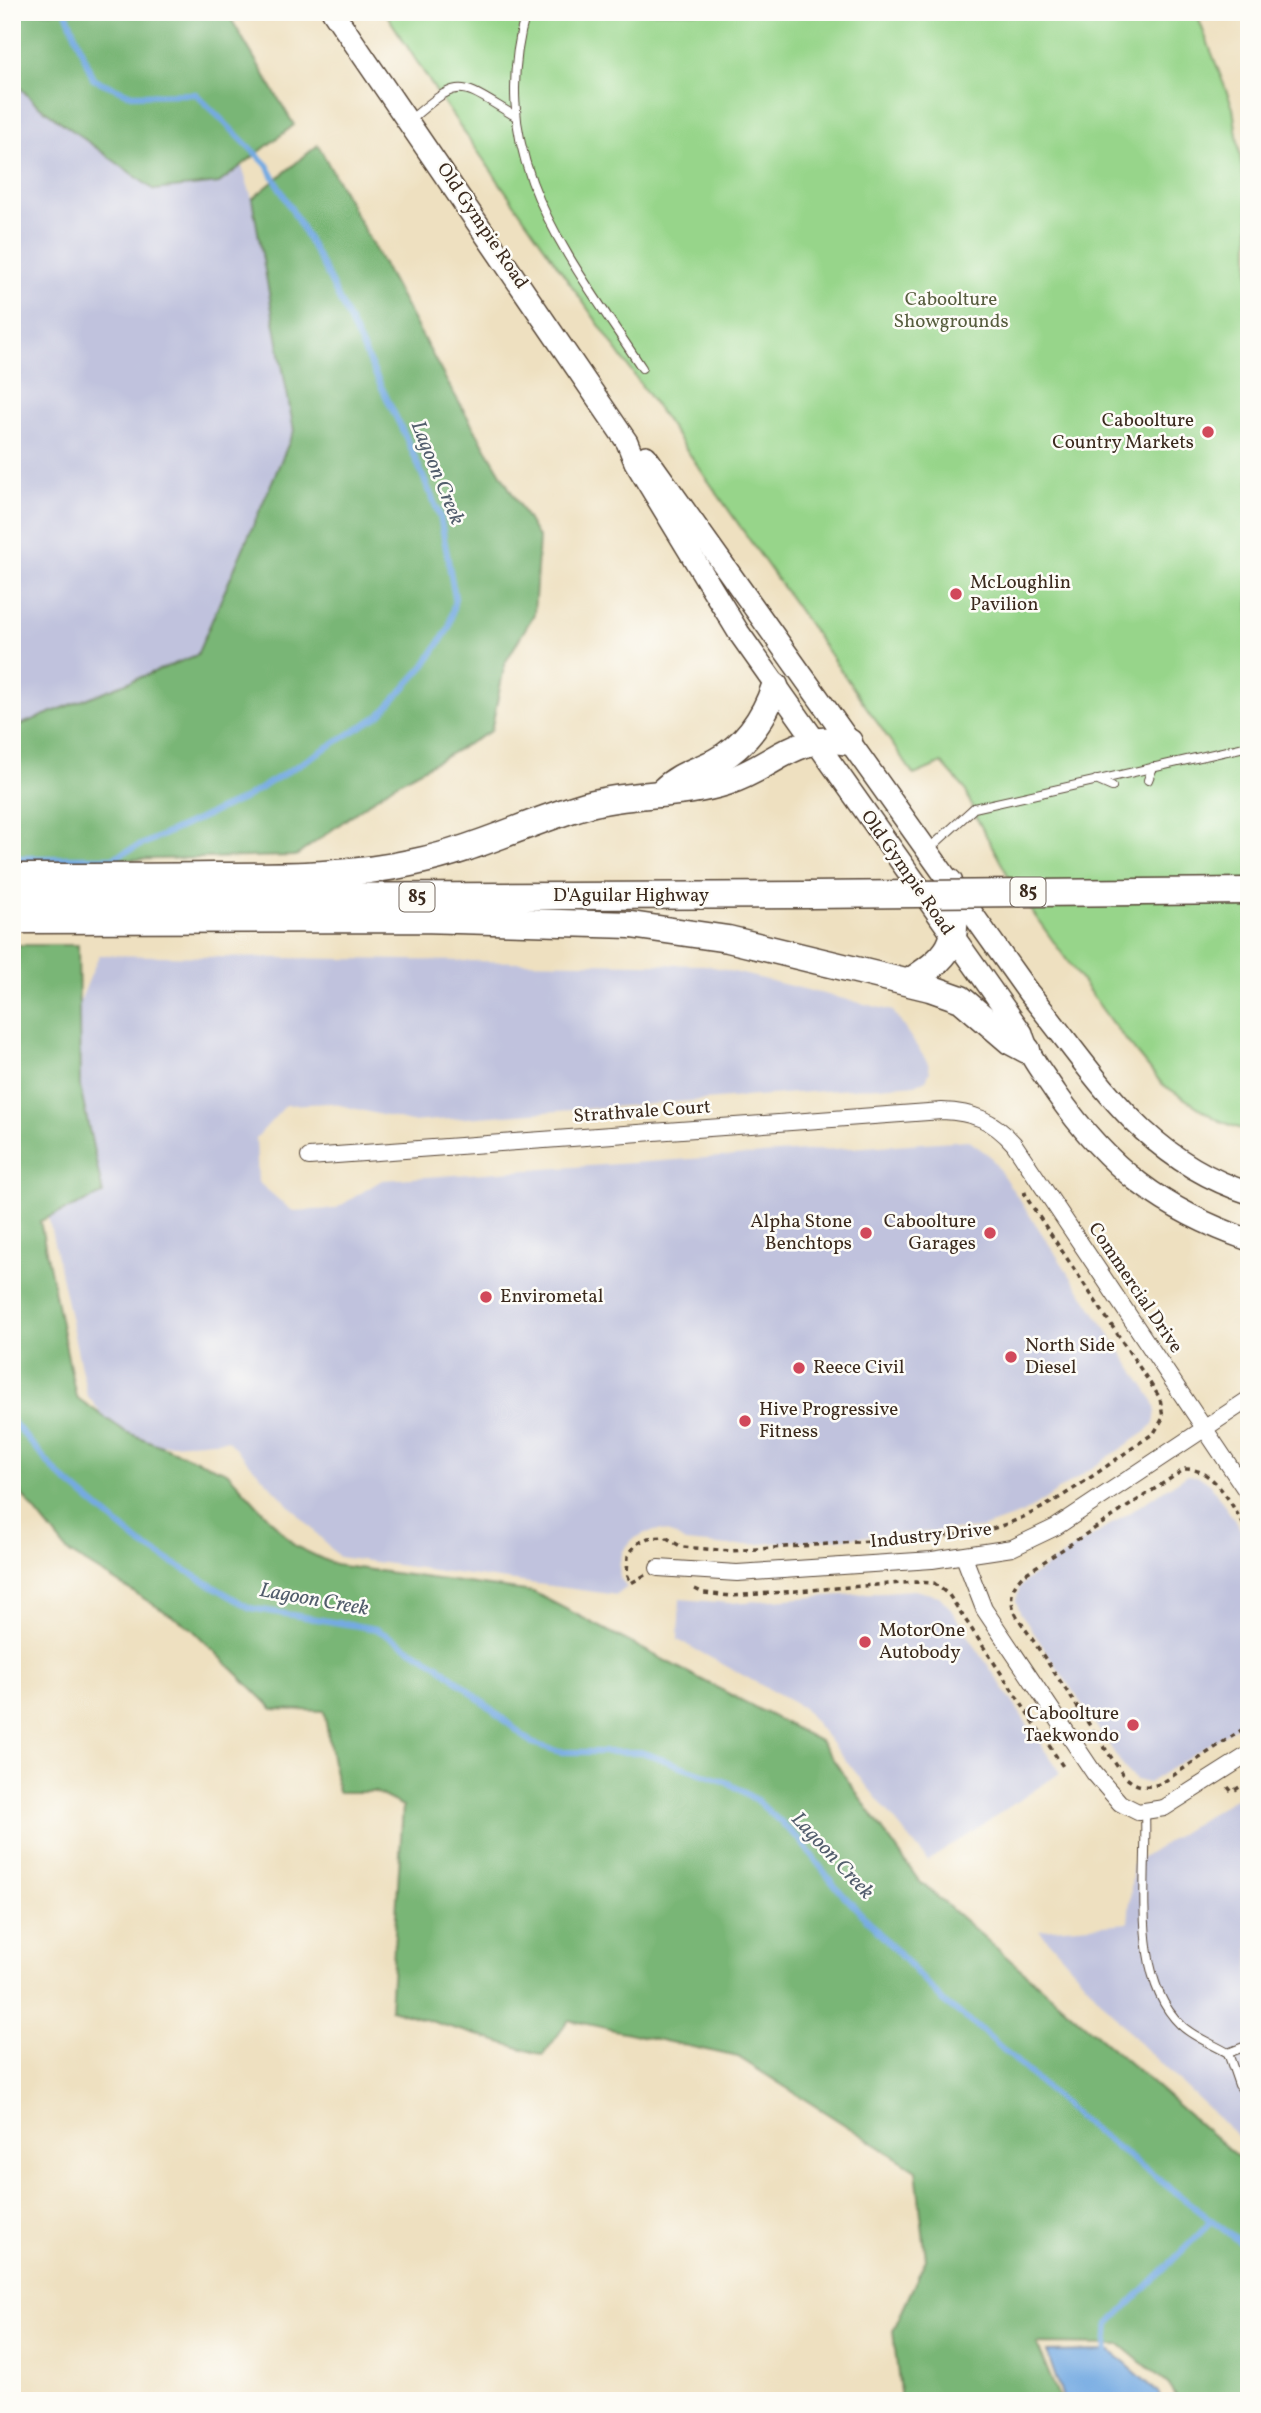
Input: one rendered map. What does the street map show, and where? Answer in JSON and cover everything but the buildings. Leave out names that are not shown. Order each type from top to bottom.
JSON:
[{"type":"highway","points":[[661,792],[678,777],[715,762],[749,736],[765,714],[775,686]]},
{"type":"highway","points":[[12,877],[299,876],[345,873],[414,863],[473,846],[585,806],[661,792],[702,789],[729,781],[756,770],[796,745],[813,741],[849,742]]},
{"type":"highway","points":[[909,982],[946,955],[953,937],[954,910],[949,882]]},
{"type":"highway","name":"D'Aguilar Highway","points":[[12,898],[1249,891]]},
{"type":"highway","points":[[12,920],[260,919],[557,923],[677,930],[728,939],[909,982],[961,999],[1010,1041],[1027,1050]]},
{"type":"main road","name":"Old Gympie Road","points":[[333,12],[410,120],[627,442],[635,462],[703,576],[775,686],[1021,1033],[1027,1050],[1087,1135],[1134,1181],[1187,1215],[1249,1240]]},
{"type":"main road","name":"Old Gympie Road","points":[[627,442],[646,456],[1028,992],[1132,1123],[1180,1161],[1249,1193]]},
{"type":"street","name":"Strathvale Court","points":[[309,1157],[942,1111],[978,1115]]},
{"type":"street","name":"Commercial Drive","points":[[978,1115],[1003,1132],[1249,1495]]},
{"type":"street","name":"Industry Drive","points":[[658,1568],[737,1573],[964,1557],[1012,1548],[1056,1527],[1249,1399]]},
{"type":"street","points":[[964,1557],[984,1609],[1094,1773],[1120,1803],[1144,1812],[1178,1801],[1249,1754]]},
{"type":"lane","points":[[526,12],[518,42],[515,116],[521,155],[546,214],[582,276],[642,368]]},
{"type":"lane","points":[[410,120],[448,90],[465,87],[515,116]]},
{"type":"lane","points":[[927,851],[974,808],[1249,746]]},
{"type":"lane","points":[[1147,780],[1153,767]]},
{"type":"lane","points":[[1096,780],[1112,786]]},
{"type":"lane","points":[[1144,1812],[1146,1946],[1154,1981],[1167,2007],[1182,2026],[1228,2053],[1239,2085],[1249,2098]]},
{"type":"lane","points":[[1228,2053],[1249,2045]]},
{"type":"path","points":[[658,1568],[631,1583],[626,1565],[636,1545],[648,1538],[665,1537],[682,1547],[730,1551],[987,1531],[1019,1519],[1052,1501],[1154,1433],[1163,1418],[1160,1398],[1024,1194],[1040,1184]]},
{"type":"path","points":[[1249,1533],[1213,1479],[1202,1471],[1185,1469],[1022,1576],[1015,1583],[1010,1599],[1018,1618],[1123,1775],[1134,1784],[1149,1787],[1162,1783],[1249,1725]]},
{"type":"path","points":[[692,1587],[704,1593],[731,1596],[916,1582],[934,1583],[950,1595],[1064,1768]]},
{"type":"shaded area","points":[[12,12],[193,12],[257,214],[294,431],[197,655],[12,728]]},
{"type":"shaded area","points":[[99,955],[705,965],[893,1011],[928,1063],[930,1072],[926,1080],[917,1084],[411,1122],[331,1103],[286,1105],[256,1138],[258,1182],[292,1211],[335,1209],[382,1180],[968,1140],[990,1156],[1152,1398],[1156,1411],[1154,1423],[1146,1432],[1024,1513],[982,1528],[729,1546],[685,1542],[673,1534],[659,1530],[645,1533],[632,1540],[623,1551],[619,1565],[620,1578],[627,1587],[617,1595],[339,1557],[227,1440],[128,1447],[87,1395],[46,1207],[77,1009]]},
{"type":"shaded area","points":[[1187,1475],[1200,1477],[1211,1485],[1249,1542],[1249,1719],[1148,1783],[1136,1780],[1127,1772],[1020,1612],[1016,1601],[1019,1589],[1026,1580]]},
{"type":"shaded area","points":[[914,1590],[939,1596],[949,1607],[1060,1773],[928,1861],[803,1708],[678,1640],[680,1599],[730,1603]]},
{"type":"shaded area","points":[[1249,1789],[1249,2147],[1140,2044],[1039,1930],[1128,1923],[1133,1864]]},
{"type":"green space","points":[[12,12],[227,12],[294,125],[219,183],[154,190],[35,103],[12,79]]},
{"type":"green space","name":"Caboolture Showgrounds","points":[[385,12],[1196,12],[1233,108],[1249,216],[1249,1132],[1218,1120],[1162,1084],[1112,1023],[1015,888],[976,817],[965,789],[942,763],[914,775],[439,96]]},
{"type":"green space","points":[[318,145],[446,380],[539,539],[534,614],[505,663],[491,731],[392,786],[296,856],[12,862],[12,728],[197,655],[294,431],[252,199]]},
{"type":"green space","points":[[12,945],[78,945],[80,1087],[103,1194],[40,1221],[76,1397],[126,1432],[227,1472],[295,1546],[335,1565],[533,1592],[820,1741],[919,1881],[1249,2167],[1249,2401],[1179,2401],[1169,2385],[1121,2345],[1037,2344],[1060,2401],[901,2401],[893,2331],[926,2259],[916,2170],[738,2057],[569,2020],[543,2055],[390,2009],[403,1806],[375,1792],[338,1792],[324,1711],[273,1709],[190,1627],[68,1552],[12,1482]]},
{"type":"water","points":[[1111,2351],[1159,2393],[1160,2401],[1064,2401],[1047,2352]]},
{"type":"waterway","name":"Lagoon Creek","points":[[12,858],[112,858],[243,799],[380,715],[425,665],[449,628],[455,598],[440,516],[409,444],[324,268],[267,165],[196,94],[132,95],[93,79],[66,12]]},
{"type":"waterway","name":"Lagoon Creek","points":[[12,1421],[58,1474],[141,1544],[250,1608],[376,1629],[437,1664],[532,1743],[560,1752],[641,1752],[729,1783],[756,1800],[799,1839],[835,1886],[946,2004],[984,2032],[1080,2119],[1249,2249]]},
{"type":"waterway","points":[[1106,2357],[1109,2324],[1211,2222]]},
{"type":"place","name":"Caboolture Country Markets","points":[[1208,432]]},
{"type":"place","name":"McLoughlin Pavilion","points":[[956,594]]},
{"type":"place","name":"Alpha Stone Benchtops","points":[[866,1233]]},
{"type":"place","name":"Caboolture Garages","points":[[990,1233]]},
{"type":"place","name":"Envirometal","points":[[486,1297]]},
{"type":"place","name":"North Side Diesel","points":[[1011,1357]]},
{"type":"place","name":"Reece Civil","points":[[799,1368]]},
{"type":"place","name":"Hive Progressive Fitness","points":[[745,1421]]},
{"type":"place","name":"MotorOne Autobody","points":[[865,1642]]},
{"type":"place","name":"Caboolture Taekwondo","points":[[1133,1725]]}]
